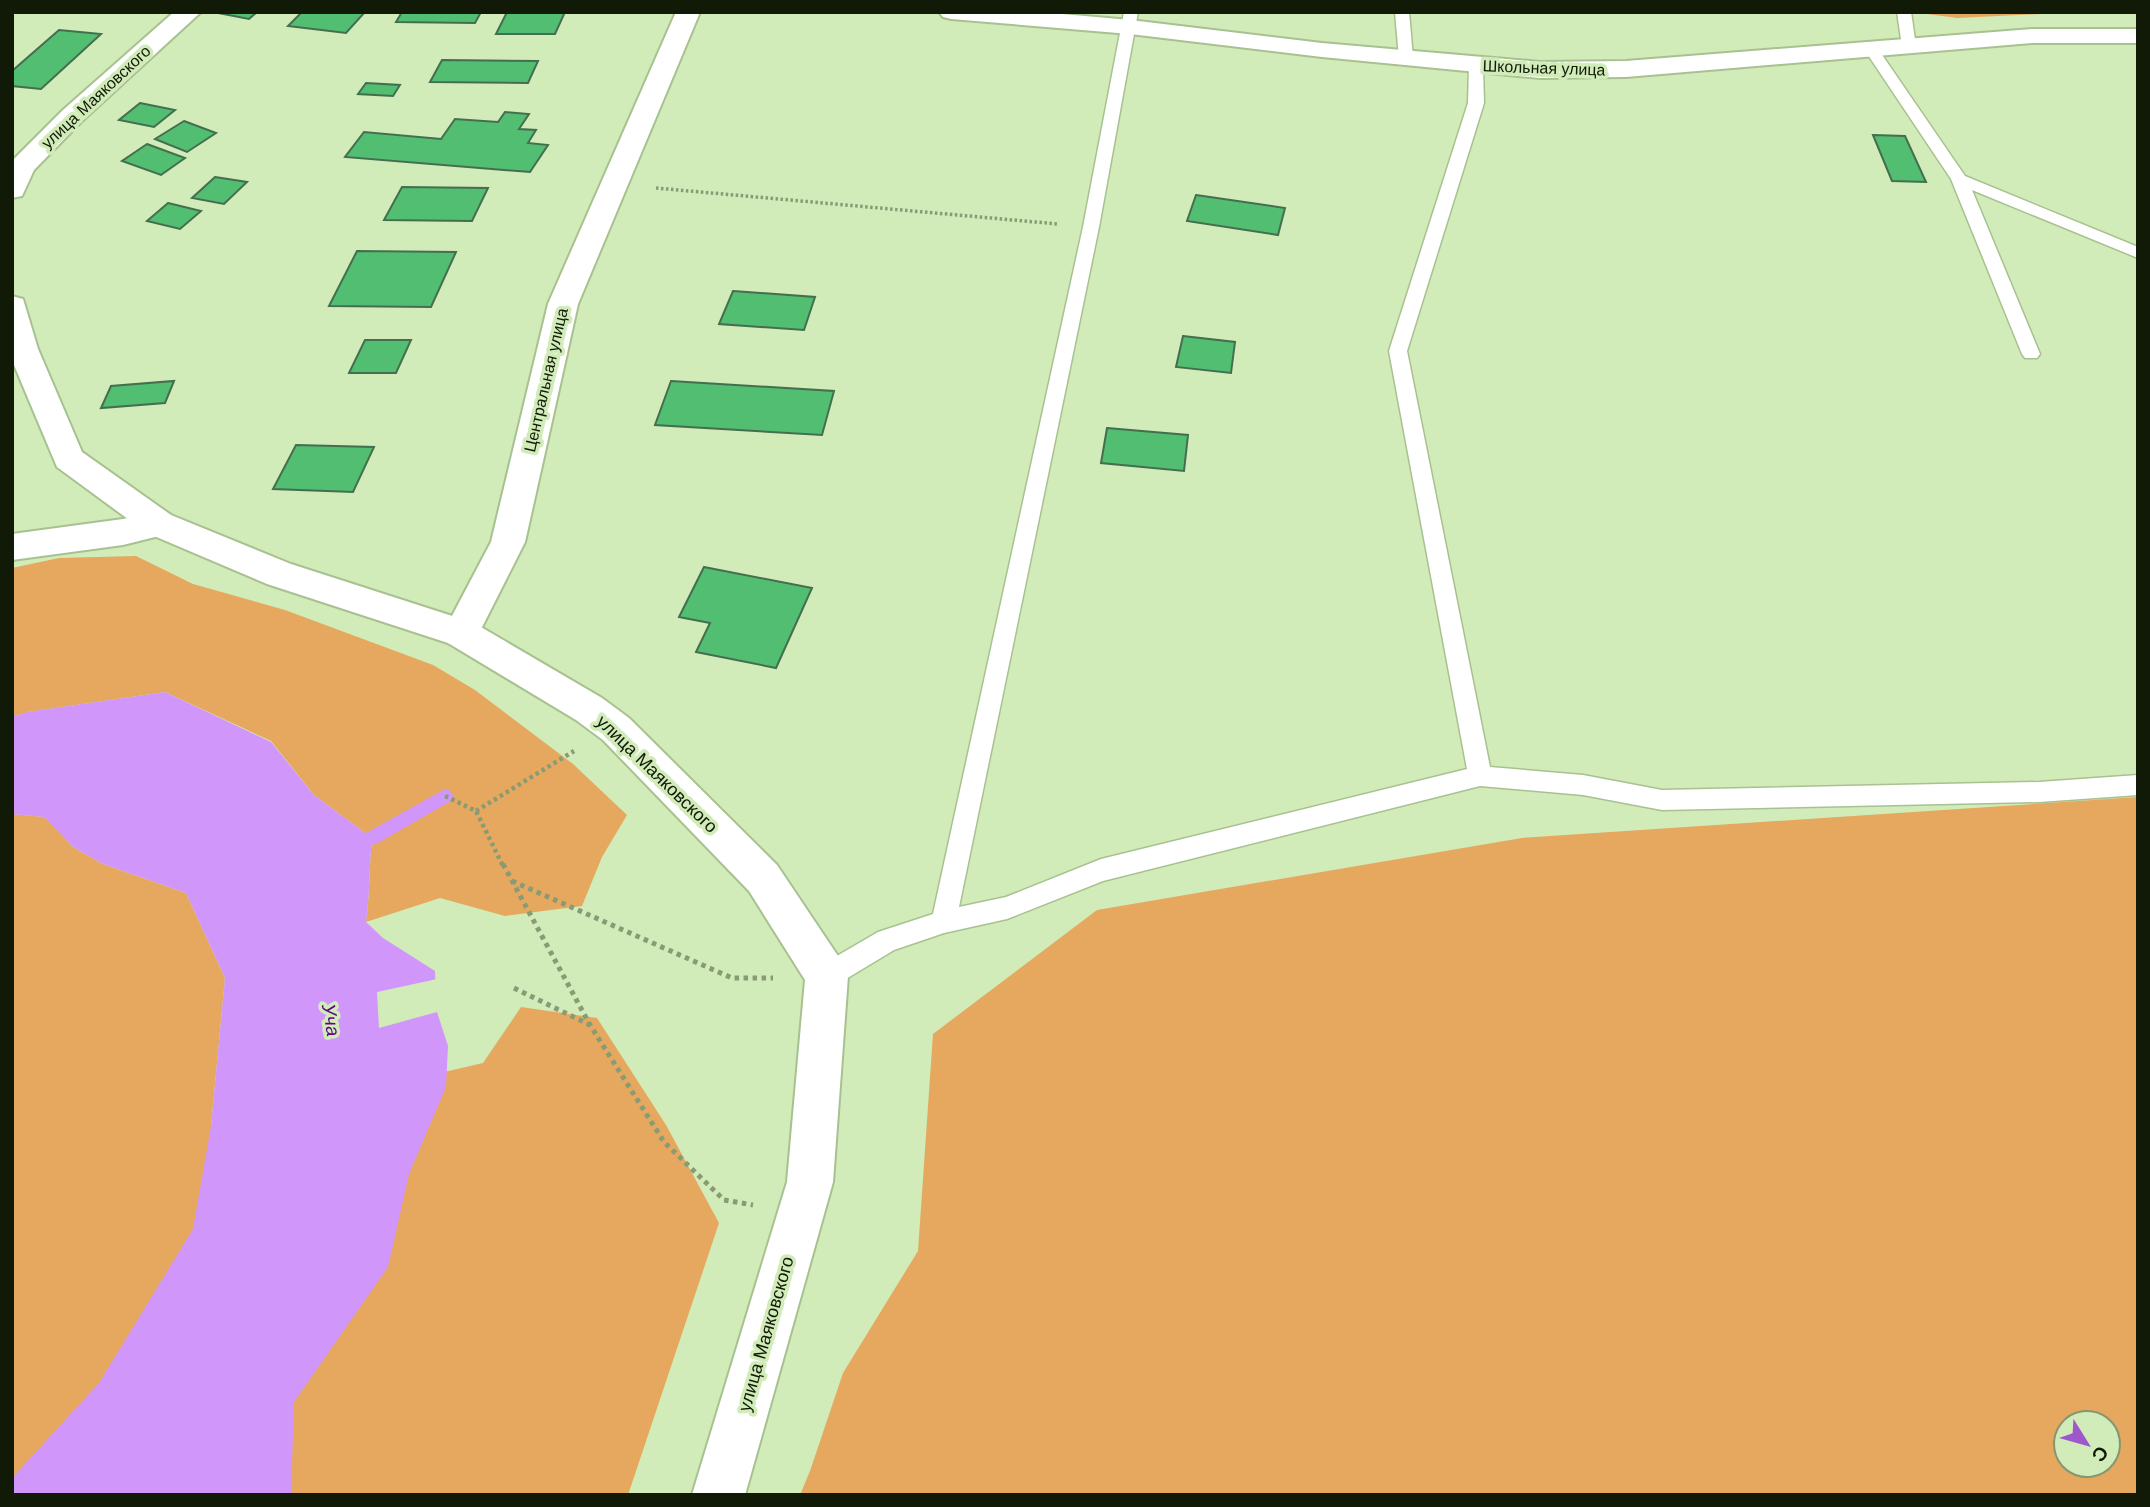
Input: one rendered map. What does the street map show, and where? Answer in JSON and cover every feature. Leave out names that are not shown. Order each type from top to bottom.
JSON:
[{"type":"street","name":"улица Маяковского","points":[[12,190],[22,167],[72,116],[189,12]]},
{"type":"street","name":"Центральная улица","points":[[461,633],[508,542],[563,304],[688,12]]},
{"type":"street","name":"Школьная улица","points":[[951,12],[1131,20],[1406,58],[1541,70],[1626,69],[2032,36],[2138,36]]},
{"type":"street","name":"улица Маяковского","points":[[12,306],[23,349],[69,459],[159,524],[279,574],[461,633],[589,709],[616,729],[763,878],[827,976],[810,1182],[718,1495]]},
{"type":"street","points":[[12,547],[123,532],[159,524]]},
{"type":"lane","points":[[1402,12],[1406,58]]},
{"type":"lane","points":[[1904,12],[1909,46]]},
{"type":"lane","points":[[944,922],[1091,227],[1131,20]]},
{"type":"lane","points":[[1871,49],[1959,179],[2031,354]]},
{"type":"lane","points":[[1476,66],[1476,103],[1398,351],[1480,776]]},
{"type":"lane","points":[[1959,179],[2138,253]]},
{"type":"lane","points":[[827,976],[887,940],[944,922],[1007,908],[1101,870],[1480,776],[1583,785],[1662,800],[2039,792],[2138,786]]},
{"type":"path","points":[[614,185],[1091,227]]},
{"type":"path","points":[[476,811],[582,745]]},
{"type":"path","points":[[445,796],[476,811],[510,880],[590,1025],[664,1142],[723,1200],[760,1207]]},
{"type":"path","points":[[510,880],[732,978],[827,976]]},
{"type":"path","points":[[514,988],[590,1025]]},
{"type":"shaded area","points":[[1912,12],[2084,12],[1957,18]]},
{"type":"shaded area","points":[[136,556],[193,584],[285,610],[433,665],[475,690],[573,764],[627,815],[602,857],[582,906],[505,916],[440,898],[366,922],[372,838],[314,795],[271,741],[165,692],[28,712],[12,717],[12,568],[59,558]]},
{"type":"shaded area","points":[[2138,797],[2138,1495],[800,1495],[843,1373],[918,1251],[933,1034],[1097,910],[1522,838]]},
{"type":"shaded area","points":[[12,814],[45,817],[73,847],[103,864],[186,893],[225,978],[211,1126],[483,1063],[521,1007],[597,1018],[666,1125],[719,1223],[628,1495],[12,1495]]},
{"type":"water","name":"Уча","points":[[165,692],[271,742],[314,795],[372,838],[366,922],[383,938],[435,971],[437,1012],[448,1046],[446,1087],[409,1174],[388,1267],[294,1402],[291,1495],[12,1495],[12,1478],[99,1383],[193,1229],[211,1126],[225,978],[186,893],[103,864],[73,847],[44,817],[12,814],[12,717],[27,712]]},
{"type":"pier","points":[[437,979],[437,1012],[379,1028],[377,992]]},
{"type":"building","points":[[213,12],[257,12],[249,19]]},
{"type":"building","points":[[302,12],[365,12],[346,33],[288,26]]},
{"type":"building","points":[[402,12],[481,12],[475,23],[396,22]]},
{"type":"building","points":[[507,12],[565,12],[555,34],[496,34]]},
{"type":"building","points":[[59,30],[101,34],[41,89],[12,86],[12,71]]},
{"type":"building","points":[[442,60],[538,61],[528,83],[430,82]]},
{"type":"building","points":[[366,83],[400,85],[393,96],[358,94]]},
{"type":"building","points":[[140,103],[175,110],[154,127],[119,120]]},
{"type":"building","points":[[505,112],[529,114],[519,129],[536,130],[528,143],[548,145],[530,172],[345,157],[364,132],[441,139],[455,119],[498,122]]},
{"type":"building","points":[[184,121],[216,133],[187,152],[155,139]]},
{"type":"building","points":[[1873,135],[1905,136],[1926,182],[1892,181]]},
{"type":"building","points":[[147,144],[185,158],[161,175],[122,161]]},
{"type":"building","points":[[215,177],[247,182],[224,204],[192,198]]},
{"type":"building","points":[[402,187],[488,188],[472,221],[384,220]]},
{"type":"building","points":[[1196,195],[1285,208],[1278,235],[1187,221]]},
{"type":"building","points":[[168,203],[201,211],[180,229],[147,221]]},
{"type":"building","points":[[357,251],[456,252],[431,307],[329,306]]},
{"type":"building","points":[[733,291],[815,297],[804,330],[719,324]]},
{"type":"building","points":[[1183,336],[1235,342],[1231,373],[1176,367]]},
{"type":"building","points":[[365,340],[411,340],[396,373],[349,373]]},
{"type":"building","points":[[174,381],[165,403],[101,408],[111,386]]},
{"type":"building","points":[[671,381],[834,391],[822,435],[655,425]]},
{"type":"building","points":[[1107,428],[1188,435],[1184,471],[1101,463]]},
{"type":"building","points":[[296,445],[374,447],[353,492],[273,489]]},
{"type":"building","points":[[704,567],[812,588],[776,668],[696,652],[710,623],[679,617]]},
{"type":"waterway","points":[[372,838],[445,796]]}]
